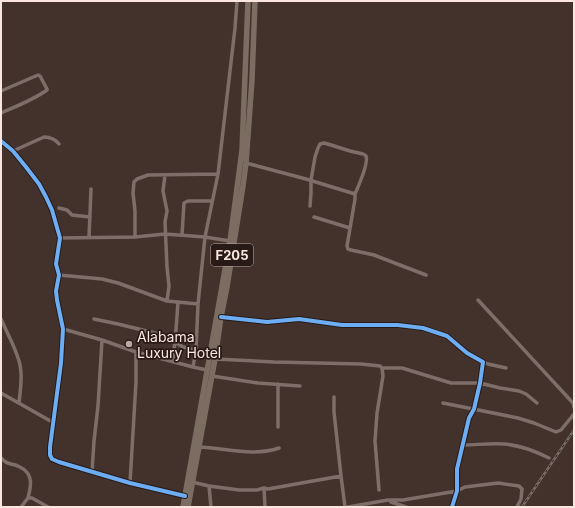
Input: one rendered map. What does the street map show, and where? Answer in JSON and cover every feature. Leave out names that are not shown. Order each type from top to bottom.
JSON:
[{"type":"main road","name":"F205","points":[[183,507],[230,241],[242,150],[248,1]]},
{"type":"main road","name":"F205","points":[[188,507],[215,359],[243,186],[252,80],[255,1]]},
{"type":"main road","points":[[245,79],[252,80]]},
{"type":"street","points":[[193,367],[196,350],[198,304],[205,237],[218,174],[237,1]]},
{"type":"street","points":[[1,91],[38,75],[47,89],[39,95],[1,113]]},
{"type":"street","points":[[13,151],[44,137],[50,137],[56,140],[59,144]]},
{"type":"street","points":[[1,141],[13,151],[30,172],[46,197],[52,210],[60,238],[56,264],[58,275],[56,291],[63,329],[61,363],[50,447],[50,455],[52,459],[130,483],[185,496]]},
{"type":"street","points":[[310,206],[311,180],[320,144],[331,144],[365,155],[365,165],[361,181],[355,194],[347,246],[348,249],[374,255],[426,275]]},
{"type":"street","points":[[246,163],[311,180],[355,194]]},
{"type":"street","points":[[135,237],[133,193],[134,182],[137,179],[148,175],[218,174]]},
{"type":"street","points":[[165,175],[163,191],[167,210],[165,222],[169,286],[167,301]]},
{"type":"street","points":[[89,238],[91,189]]},
{"type":"street","points":[[182,235],[184,203],[188,200],[212,201]]},
{"type":"street","points":[[59,208],[67,210],[75,216],[90,217]]},
{"type":"street","points":[[314,217],[350,228]]},
{"type":"street","points":[[60,238],[135,237],[165,234],[205,237],[230,241]]},
{"type":"street","points":[[58,275],[102,279],[118,283],[167,301],[198,304]]},
{"type":"street","points":[[478,300],[573,403],[574,407]]},
{"type":"street","points":[[173,361],[178,302]]},
{"type":"street","points":[[221,317],[267,322],[299,319],[342,325],[398,325],[418,327],[447,336],[467,352],[483,362],[506,368]]},
{"type":"street","points":[[1,319],[2,325],[20,366],[21,381],[19,403]]},
{"type":"street","points":[[94,319],[163,335],[183,347],[196,350]]},
{"type":"street","points":[[63,329],[102,340],[136,352],[207,370]]},
{"type":"street","points":[[92,472],[102,340]]},
{"type":"street","points":[[130,483],[136,382],[136,352]]},
{"type":"street","points":[[215,359],[372,365],[380,366],[382,368],[402,368],[451,384],[480,383],[519,391],[526,394],[537,403]]},
{"type":"street","points":[[452,507],[457,491],[457,469],[469,418],[474,409],[483,362]]},
{"type":"street","points":[[379,490],[374,441],[383,376],[382,368]]},
{"type":"street","points":[[212,376],[300,386]]},
{"type":"street","points":[[278,384],[278,427]]},
{"type":"street","points":[[1,393],[54,423]]},
{"type":"street","points":[[334,397],[334,412],[345,507]]},
{"type":"street","points":[[442,403],[528,421],[556,432],[563,428],[574,414]]},
{"type":"street","points":[[463,444],[516,445],[549,458]]},
{"type":"street","points":[[199,447],[215,448],[234,452],[259,452],[279,448]]},
{"type":"street","points":[[1,458],[8,464],[22,467],[28,473],[31,484],[28,498],[21,507]]},
{"type":"street","points":[[192,482],[239,490],[257,490],[341,476]]},
{"type":"street","points":[[348,507],[388,500],[403,500],[457,491],[465,487],[498,483],[519,486],[522,489],[521,499],[517,507]]},
{"type":"street","points":[[209,486],[211,507]]},
{"type":"street","points":[[264,488],[265,507]]},
{"type":"street","points":[[28,498],[32,498],[48,507]]},
{"type":"street","points":[[388,500],[406,507]]},
{"type":"railway","points":[[522,507],[574,430]]},
{"type":"cycle path","points":[[1,141],[13,151],[39,184],[52,210],[60,238],[56,264],[59,275],[56,291],[63,329],[61,363],[50,447],[50,455],[52,459],[130,483],[185,496]]},
{"type":"cycle path","points":[[221,317],[267,322],[299,319],[342,325],[398,325],[423,328],[447,336],[467,353],[483,362],[474,409],[469,418],[457,469],[457,491],[452,507]]},
{"type":"place","name":"Alabama Luxury Hotel","points":[[129,344]]}]
